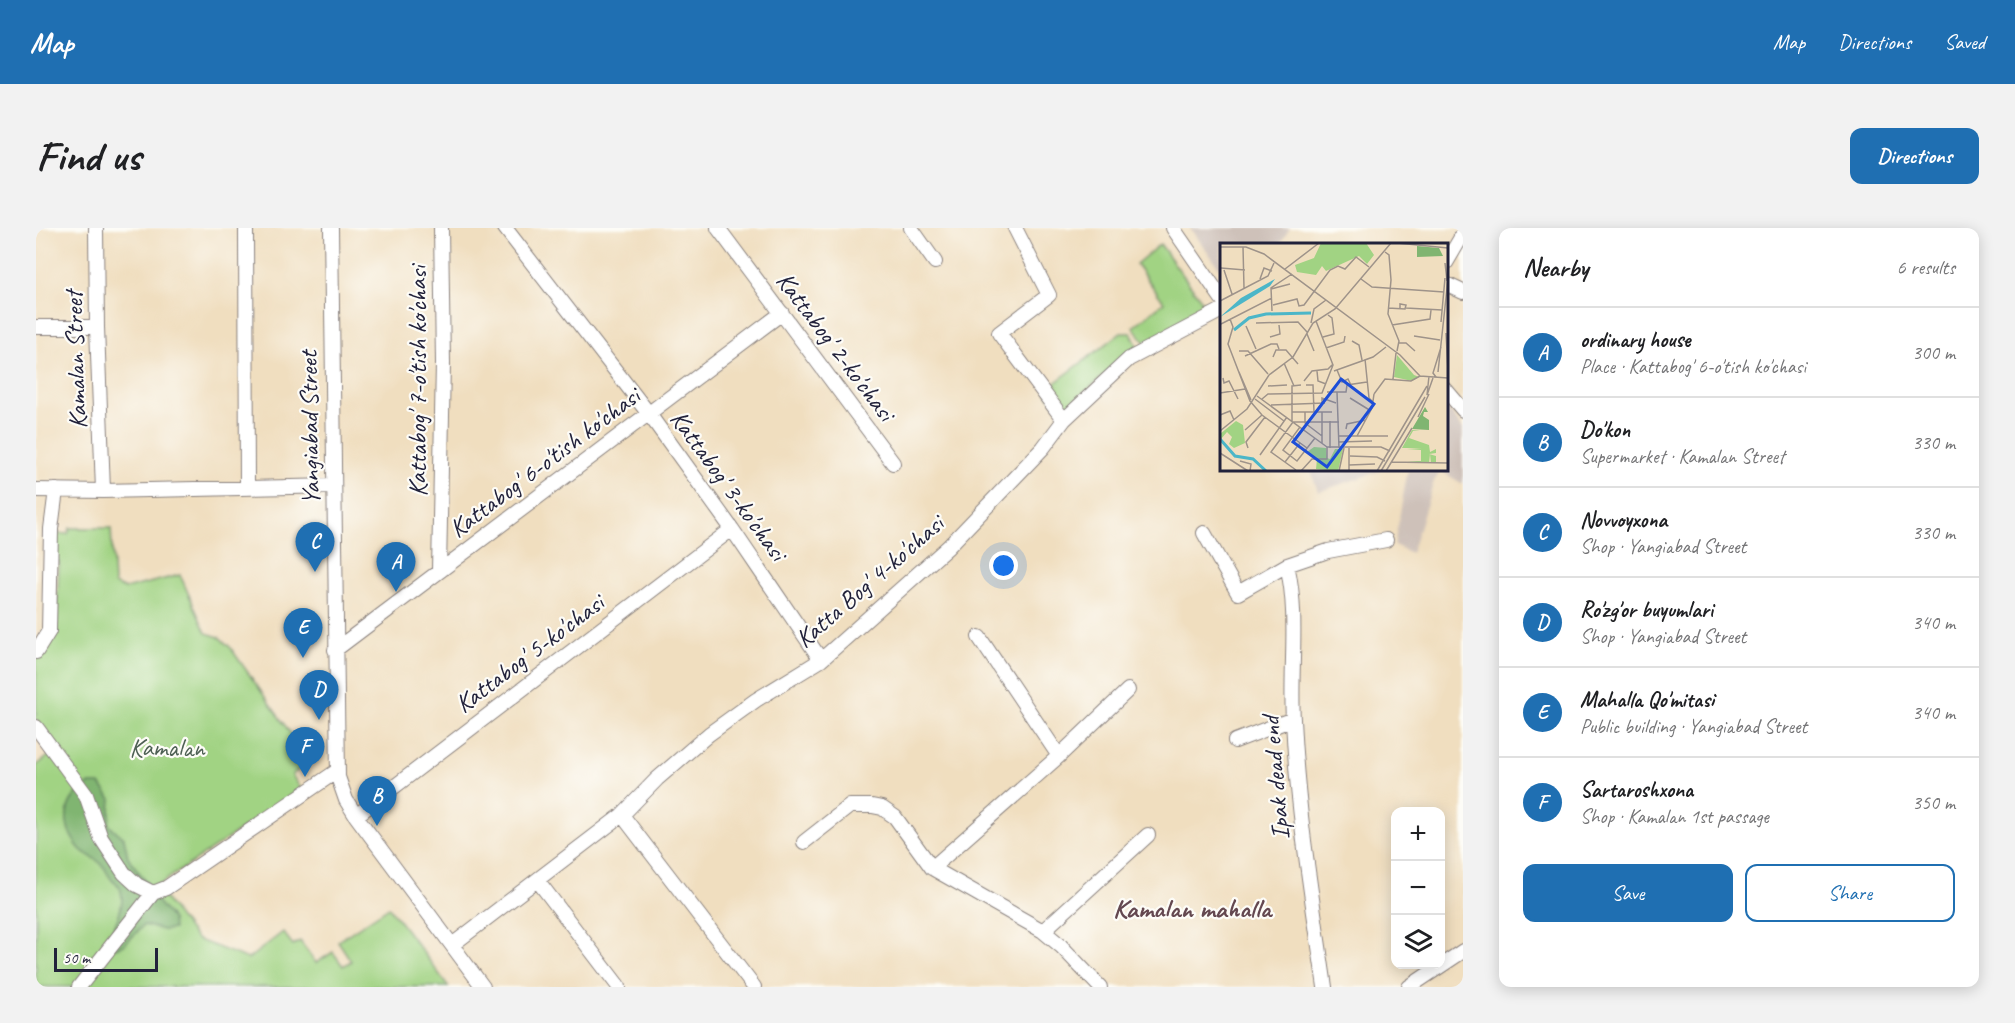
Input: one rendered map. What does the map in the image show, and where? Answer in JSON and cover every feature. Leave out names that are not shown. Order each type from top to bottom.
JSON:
[{"type":"street","name":"Kamalan Street","points":[[96,228],[103,491]]},
{"type":"street","points":[[246,228],[247,488]]},
{"type":"street","name":"Yangiabad Street","points":[[331,228],[337,771]]},
{"type":"street","name":"Kattabog' 7-o'tish ko'chasi","points":[[439,571],[443,363],[441,228]]},
{"type":"street","name":"Kattabog' 3-ko'chasi","points":[[505,228],[649,414],[732,529],[821,660]]},
{"type":"street","name":"Kattabog' 2-ko'chasi","points":[[718,228],[893,463]]},
{"type":"street","points":[[911,228],[935,262]]},
{"type":"street","points":[[1015,228],[1049,295],[999,333],[1064,420]]},
{"type":"street","points":[[1173,228],[1220,297]]},
{"type":"street","points":[[1448,260],[1463,234]]},
{"type":"street","points":[[1448,285],[1463,292]]},
{"type":"street","name":"Katta Bog' 4-ko'chasi","points":[[452,945],[622,815],[657,779],[709,734],[756,700],[821,660],[948,547],[1043,448],[1064,420],[1129,359],[1220,311]]},
{"type":"street","name":"Kattabog' 6-o'tish ko'chasi","points":[[335,650],[782,313]]},
{"type":"street","points":[[36,327],[97,327]]},
{"type":"street","points":[[1448,392],[1463,410]]},
{"type":"street","points":[[36,490],[103,491],[334,486]]},
{"type":"street","points":[[36,652],[49,631],[51,529],[57,490]]},
{"type":"street","name":"Kattabog' 5-ko'chasi","points":[[356,816],[732,529]]},
{"type":"street","points":[[1204,533],[1238,593],[1287,565],[1328,552],[1386,540]]},
{"type":"street","name":"Ipak dead end","points":[[1287,565],[1293,589],[1293,719],[1303,836],[1325,987]]},
{"type":"street","points":[[979,637],[1059,756]]},
{"type":"street","points":[[932,867],[1059,756],[1128,690]]},
{"type":"street","points":[[1235,741],[1293,719]]},
{"type":"street","points":[[36,727],[86,795],[101,838],[124,873],[136,885],[153,893]]},
{"type":"street","points":[[79,987],[153,893],[166,888],[337,771],[341,789],[356,816],[483,987]]},
{"type":"street","points":[[804,842],[850,806],[882,808],[895,817],[932,867],[1043,931],[1061,946],[1100,987]]},
{"type":"street","points":[[622,815],[754,987]]},
{"type":"street","points":[[1043,931],[1148,834]]},
{"type":"street","points":[[538,881],[619,987]]},
{"type":"street","points":[[1409,987],[1463,951]]},
{"type":"shaded area","points":[[1190,228],[1290,228],[1281,243],[1220,243],[1220,269]]},
{"type":"shaded area","points":[[1448,408],[1463,429],[1463,484],[1441,471],[1448,471]]},
{"type":"shaded area","points":[[1311,471],[1379,471],[1318,492]]},
{"type":"shaded area","points":[[1408,471],[1441,471],[1434,481],[1411,553],[1394,545]]},
{"type":"green space","points":[[1160,244],[1205,305],[1148,346],[1133,327],[1164,302],[1136,264]]},
{"type":"green space","points":[[1121,333],[1131,333],[1138,347],[1061,412],[1046,392]]},
{"type":"green space","name":"Kamalan","points":[[70,528],[111,528],[114,584],[125,589],[180,575],[206,633],[219,637],[230,647],[310,761],[292,775],[301,789],[156,887],[196,939],[248,959],[283,932],[293,945],[300,941],[316,963],[333,952],[343,966],[351,961],[338,941],[389,907],[449,987],[36,987],[36,766],[59,748],[36,719],[36,659],[56,633],[59,562],[50,561],[51,533],[68,534]]},
{"type":"green space","points":[[90,784],[100,784],[111,799],[109,825],[124,838],[128,857],[146,882],[154,898],[172,919],[173,929],[163,930],[144,925],[124,945],[115,948],[106,943],[119,915],[121,892],[119,886],[110,878],[101,864],[80,849],[69,831],[67,822],[69,805],[81,790]]},
{"type":"place","name":"Novvoyxona","points":[[315,572]]},
{"type":"place","name":"ordinary house","points":[[396,592]]},
{"type":"place","name":"Mahalla Qo'mitasi","points":[[303,658]]},
{"type":"place","name":"Ro'zg'or buyumlari","points":[[319,720]]},
{"type":"place","name":"Sartaroshxona","points":[[305,777]]},
{"type":"place","name":"Do'kon","points":[[377,826]]},
{"type":"district","name":"Kamalan mahalla","points":[[1192,908]]}]
